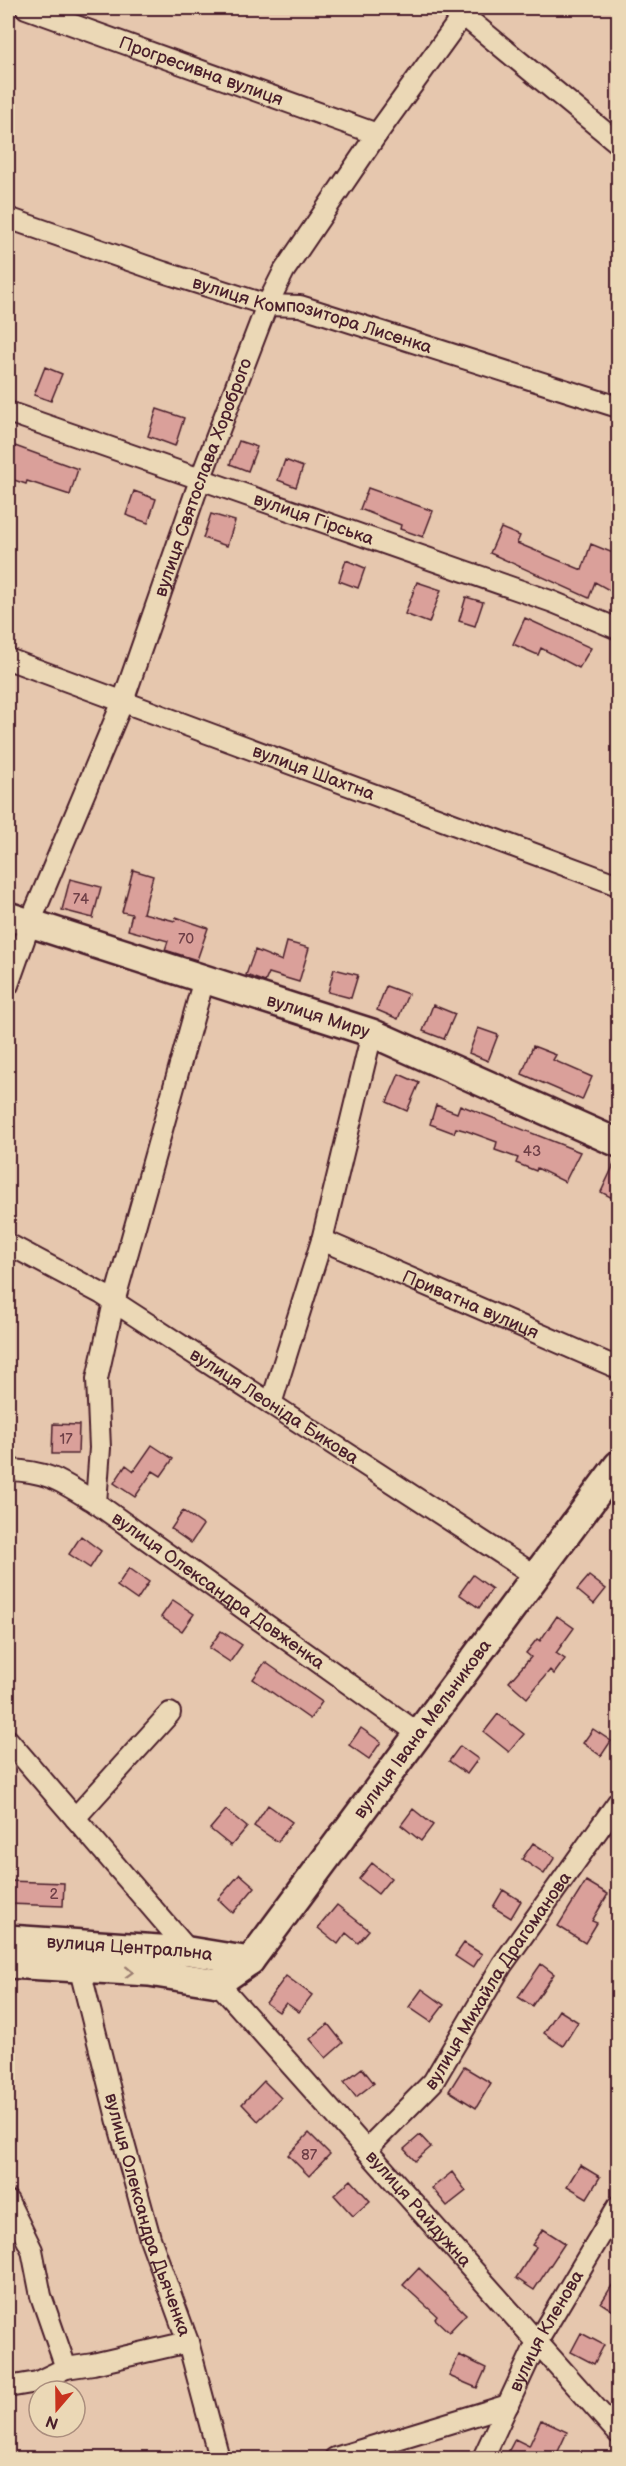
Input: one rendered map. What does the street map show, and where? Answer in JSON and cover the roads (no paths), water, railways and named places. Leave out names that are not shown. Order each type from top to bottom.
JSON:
[{"type":"street","name":"Прогресивна вулиця","points":[[26,8],[377,134]]},
{"type":"street","name":"вулиця Святослава Хороброго","points":[[8,985],[19,919],[123,700],[200,480],[267,304],[284,271],[377,134],[466,11]]},
{"type":"street","points":[[466,11],[618,143]]},
{"type":"street","name":"вулиця Композитора Лисенка","points":[[8,218],[163,272],[267,304],[300,306],[618,407]]},
{"type":"street","name":"вулиця Гірська","points":[[8,412],[553,602],[618,629]]},
{"type":"street","name":"вулиця Шахтна","points":[[8,659],[618,885]]},
{"type":"street","name":"вулиця Миру","points":[[19,919],[372,1033],[618,1143]]},
{"type":"street","points":[[96,1503],[100,1448],[97,1379],[114,1302],[204,979]]},
{"type":"street","points":[[271,1404],[322,1240],[372,1033]]},
{"type":"street","name":"Приватна вулиця","points":[[322,1240],[618,1368]]},
{"type":"street","name":"вулиця Леоніда Бикова","points":[[8,1244],[114,1302],[536,1576]]},
{"type":"street","name":"вулиця Івана Мельникова","points":[[218,1983],[250,1961],[618,1465]]},
{"type":"street","name":"вулиця Олександра Довженка","points":[[8,1470],[52,1476],[96,1503],[419,1734]]},
{"type":"street","points":[[75,1818],[170,1713]]},
{"type":"street","points":[[8,1740],[218,1983]]},
{"type":"street","name":"вулиця Михайла Драгоманова","points":[[366,2150],[434,2082],[502,1965],[618,1802]]},
{"type":"street","name":"вулиця Центральна","points":[[8,1939],[189,1951],[250,1961]]},
{"type":"street","name":"вулиця Центральна","points":[[8,1964],[80,1970],[149,1972],[218,1983]]},
{"type":"street","name":"вулиця Олександра Дьяченка","points":[[80,1970],[150,2238],[188,2342],[219,2458]]},
{"type":"street","name":"вулиця Райдужна","points":[[218,1983],[618,2433]]},
{"type":"street","points":[[8,2201],[32,2250],[41,2296],[66,2368]]},
{"type":"street","name":"вулиця Кленова","points":[[483,2458],[537,2342],[618,2206]]},
{"type":"street","points":[[8,2387],[37,2382],[66,2368],[188,2342]]},
{"type":"street","points":[[335,2458],[508,2405]]}]
